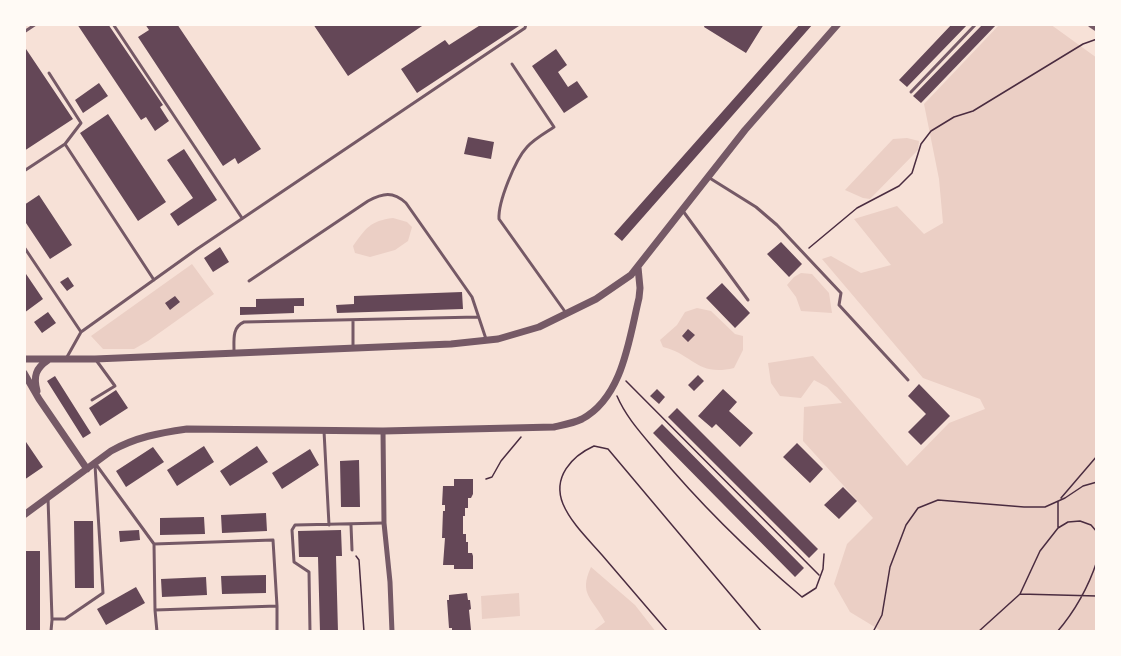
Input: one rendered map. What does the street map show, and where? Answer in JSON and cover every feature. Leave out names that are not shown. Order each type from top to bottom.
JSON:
[{"type":"street","points":[[24,359],[94,359],[486,341],[539,327],[611,290],[638,267],[707,177],[838,24]]},
{"type":"street","points":[[1091,24],[1097,28]]},
{"type":"street","points":[[25,511],[48,498],[126,443],[156,433],[187,429],[383,431],[526,428],[554,427],[581,420],[598,407],[613,387],[619,374],[639,298],[638,267]]},
{"type":"street","points":[[39,399],[34,380],[36,372],[49,359]]},
{"type":"street","points":[[24,373],[26,383],[87,469]]},
{"type":"street","points":[[383,431],[384,523],[392,632]]},
{"type":"lane","points":[[24,32],[36,24]]},
{"type":"lane","points":[[113,24],[242,218]]},
{"type":"lane","points":[[67,358],[81,332],[242,218],[525,28],[526,24]]},
{"type":"lane","points":[[911,92],[976,24]]},
{"type":"lane","points":[[512,64],[554,127],[522,153],[501,202],[499,219],[567,314]]},
{"type":"lane","points":[[24,171],[65,144],[81,123],[50,73]]},
{"type":"lane","points":[[65,144],[154,279]]},
{"type":"lane","points":[[707,177],[756,207],[803,253],[841,293],[839,305],[909,380]]},
{"type":"lane","points":[[249,281],[368,201],[387,194],[394,195],[406,203],[472,297],[486,341]]},
{"type":"lane","points":[[682,209],[748,300]]},
{"type":"lane","points":[[24,247],[81,332]]},
{"type":"lane","points":[[234,353],[235,330],[240,323],[478,317]]},
{"type":"lane","points":[[353,320],[353,348]]},
{"type":"lane","points":[[93,400],[115,386],[94,359]]},
{"type":"lane","points":[[324,429],[329,525]]},
{"type":"lane","points":[[94,464],[154,544],[157,632]]},
{"type":"lane","points":[[52,619],[65,619],[103,593],[94,464]]},
{"type":"lane","points":[[48,498],[52,619],[49,632]]},
{"type":"lane","points":[[310,632],[309,572],[294,561],[292,530],[294,525],[384,523]]},
{"type":"lane","points":[[351,525],[352,550]]},
{"type":"lane","points":[[154,544],[273,540],[277,632]]},
{"type":"lane","points":[[155,610],[277,606]]},
{"type":"path","points":[[803,253],[857,208],[899,186],[912,173],[921,144],[931,131],[943,123],[973,111],[1083,44],[1097,39]]},
{"type":"path","points":[[619,374],[820,576]]},
{"type":"path","points":[[613,387],[624,413],[677,477],[756,558],[802,597],[816,588],[824,554]]},
{"type":"path","points":[[486,479],[492,477],[526,428]]},
{"type":"path","points":[[668,632],[583,534],[562,502],[564,471],[573,458],[594,446],[608,449],[762,632]]},
{"type":"path","points":[[1058,528],[1058,501],[1097,456]]},
{"type":"path","points":[[873,632],[882,615],[890,567],[906,525],[918,508],[938,500],[1045,507],[1083,486],[1097,482]]},
{"type":"path","points":[[978,632],[1020,594],[1040,551],[1058,528],[1068,522],[1080,521],[1091,525],[1097,532]]},
{"type":"path","points":[[352,550],[360,560],[364,632]]},
{"type":"path","points":[[1057,632],[1070,617],[1084,594],[1097,561]]},
{"type":"path","points":[[1020,594],[1097,596]]},
{"type":"shaded area","points":[[1000,24],[1050,24],[1097,58],[1097,632],[883,632],[850,612],[834,584],[847,544],[873,518],[803,441],[804,407],[842,403],[827,387],[814,380],[801,398],[780,396],[771,383],[768,363],[813,356],[907,466],[949,423],[985,409],[980,399],[923,378],[822,259],[831,256],[861,273],[891,265],[854,219],[897,206],[924,234],[943,223],[939,179],[924,104]]},
{"type":"shaded area","points":[[907,138],[919,141],[918,150],[870,199],[845,190],[893,139]]},
{"type":"shaded area","points":[[393,218],[407,222],[412,227],[408,241],[395,250],[370,257],[355,253],[353,246],[369,226]]},
{"type":"shaded area","points":[[192,264],[214,294],[134,349],[103,349],[91,336]]},
{"type":"shaded area","points":[[801,273],[812,274],[829,293],[832,313],[801,311],[796,297],[787,285]]},
{"type":"shaded area","points":[[697,308],[711,311],[735,334],[743,336],[743,350],[734,368],[712,370],[663,347],[660,340],[677,325],[685,312]]},
{"type":"shaded area","points":[[591,567],[635,605],[656,632],[592,632],[605,622],[587,590],[587,576]]},
{"type":"shaded area","points":[[519,593],[520,616],[482,619],[481,596]]},
{"type":"building","points":[[77,24],[108,24],[163,105],[160,107],[169,121],[155,131],[146,117],[141,120]]},
{"type":"building","points":[[145,24],[177,24],[261,149],[238,164],[235,158],[223,166],[138,37],[149,30]]},
{"type":"building","points":[[313,24],[425,24],[348,76]]},
{"type":"building","points":[[482,24],[518,24],[519,26],[417,93],[401,69],[445,40],[449,45]]},
{"type":"building","points":[[705,24],[764,24],[746,53],[704,27]]},
{"type":"building","points":[[800,24],[813,24],[622,241],[614,234]]},
{"type":"building","points":[[952,24],[968,24],[907,87],[899,80]]},
{"type":"building","points":[[983,24],[997,24],[921,103],[913,96]]},
{"type":"building","points":[[24,46],[73,119],[24,151]]},
{"type":"building","points":[[556,49],[567,65],[558,72],[568,87],[577,81],[588,97],[564,113],[532,66]]},
{"type":"building","points":[[99,83],[108,96],[83,113],[75,100]]},
{"type":"building","points":[[108,114],[166,202],[138,221],[80,133]]},
{"type":"building","points":[[468,137],[494,142],[491,159],[464,154]]},
{"type":"building","points":[[184,149],[217,200],[178,226],[170,214],[193,198],[167,160]]},
{"type":"building","points":[[39,195],[72,245],[50,259],[24,220],[24,205]]},
{"type":"building","points":[[781,242],[802,264],[789,277],[767,254]]},
{"type":"building","points":[[220,247],[229,262],[213,272],[204,258]]},
{"type":"building","points":[[24,271],[43,299],[24,313]]},
{"type":"building","points":[[68,277],[74,286],[67,291],[60,282]]},
{"type":"building","points":[[722,283],[750,313],[735,328],[706,298]]},
{"type":"building","points":[[462,292],[463,309],[337,313],[336,305],[354,304],[354,296]]},
{"type":"building","points":[[175,296],[180,302],[170,310],[165,303]]},
{"type":"building","points":[[304,298],[304,306],[294,306],[294,313],[240,315],[240,307],[256,307],[256,299]]},
{"type":"building","points":[[48,312],[56,323],[42,333],[34,322]]},
{"type":"building","points":[[688,329],[695,335],[688,342],[682,336]]},
{"type":"building","points":[[698,375],[704,381],[694,391],[688,385]]},
{"type":"building","points":[[55,376],[91,433],[83,438],[47,381]]},
{"type":"building","points":[[919,384],[950,416],[921,445],[908,432],[926,414],[908,396]]},
{"type":"building","points":[[657,389],[665,397],[659,404],[650,396]]},
{"type":"building","points":[[723,389],[737,402],[729,411],[753,433],[740,447],[716,424],[712,428],[698,416]]},
{"type":"building","points":[[116,390],[128,408],[100,426],[89,408]]},
{"type":"building","points":[[677,408],[818,549],[809,558],[668,417]]},
{"type":"building","points":[[662,424],[804,568],[795,577],[653,433]]},
{"type":"building","points":[[24,439],[43,467],[24,480]]},
{"type":"building","points":[[797,443],[823,469],[810,483],[783,457]]},
{"type":"building","points":[[204,446],[214,462],[177,486],[167,470]]},
{"type":"building","points":[[257,446],[268,462],[230,486],[220,471]]},
{"type":"building","points":[[153,447],[164,462],[126,487],[116,471]]},
{"type":"building","points":[[310,449],[319,465],[282,489],[272,473]]},
{"type":"building","points":[[359,460],[360,507],[341,507],[340,461]]},
{"type":"building","points":[[454,479],[473,479],[473,494],[471,498],[468,498],[468,508],[465,508],[465,516],[463,516],[463,534],[466,534],[468,553],[472,553],[473,556],[473,569],[454,569],[454,565],[443,565],[445,538],[442,538],[445,505],[442,505],[443,486],[454,486]]},
{"type":"building","points":[[843,487],[857,501],[839,519],[824,505]]},
{"type":"building","points":[[266,513],[267,531],[222,533],[221,515]]},
{"type":"building","points":[[204,517],[205,534],[160,535],[160,518]]},
{"type":"building","points":[[74,521],[93,521],[94,588],[75,588]]},
{"type":"building","points":[[139,530],[140,540],[120,542],[119,531]]},
{"type":"building","points":[[341,530],[342,556],[336,556],[338,632],[320,632],[318,557],[299,557],[298,531]]},
{"type":"building","points":[[24,551],[40,551],[40,632],[24,632]]},
{"type":"building","points":[[266,575],[266,593],[222,594],[221,576]]},
{"type":"building","points":[[206,577],[207,595],[162,597],[161,579]]},
{"type":"building","points":[[136,587],[145,603],[106,625],[97,609]]},
{"type":"building","points":[[467,593],[471,609],[469,610],[471,630],[452,632],[452,628],[449,628],[447,600],[449,600],[449,595]]}]
